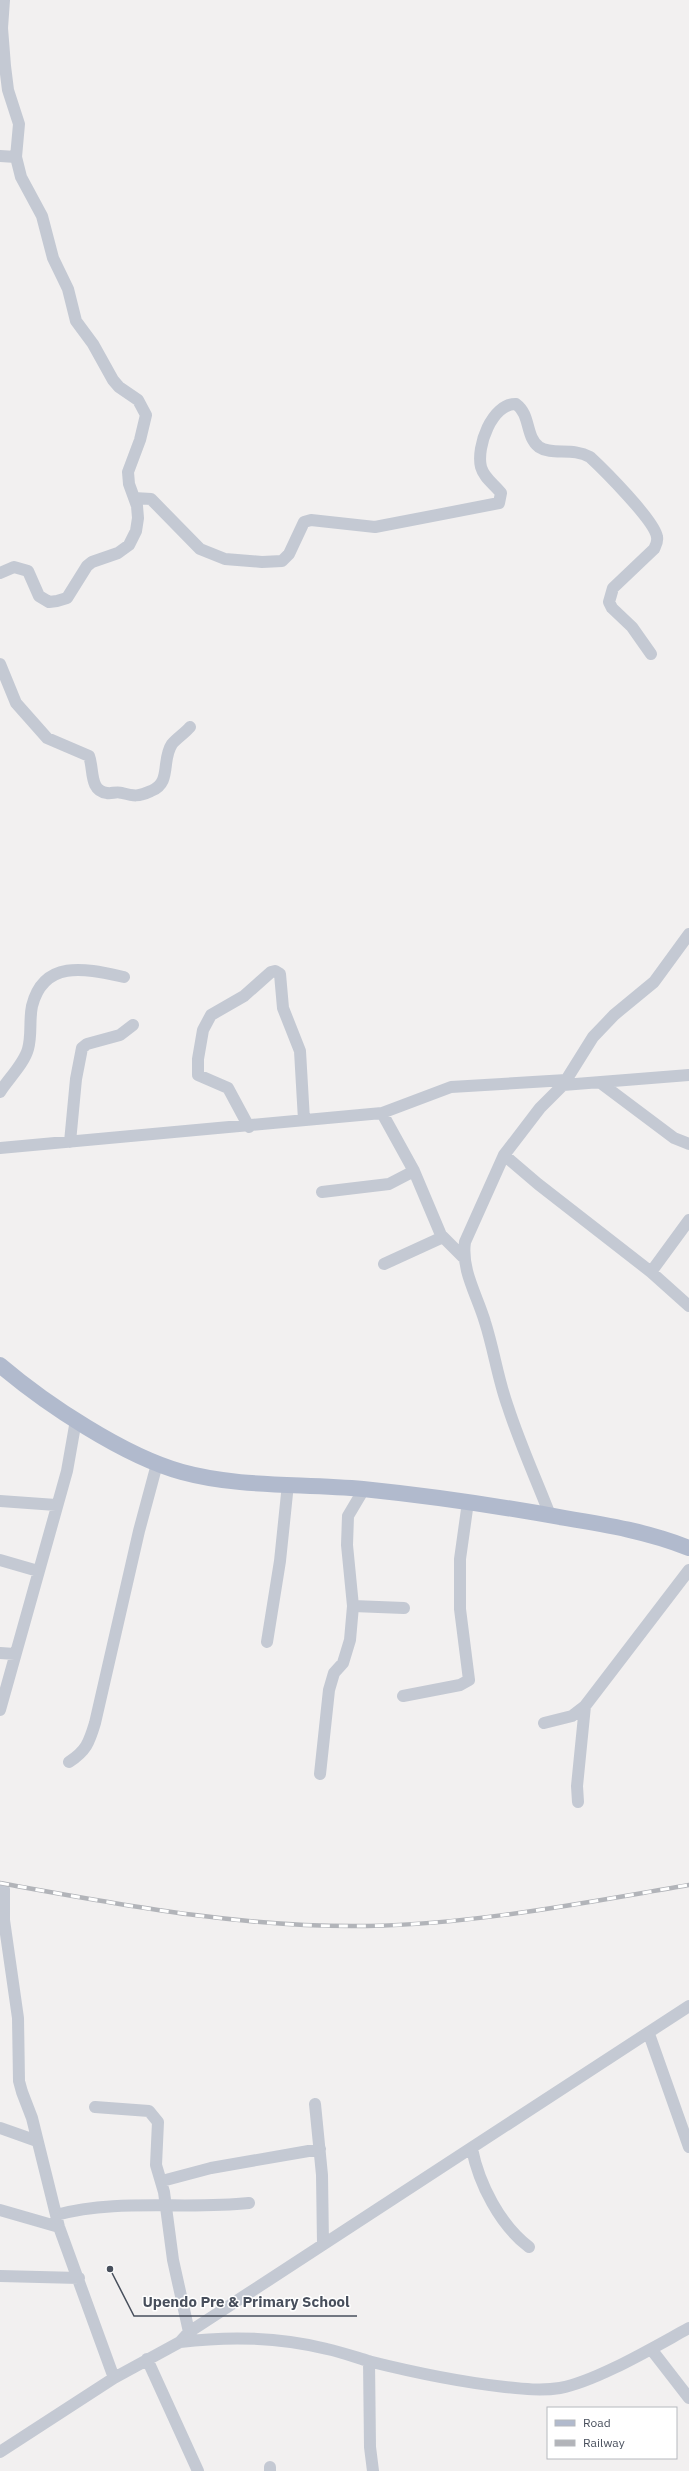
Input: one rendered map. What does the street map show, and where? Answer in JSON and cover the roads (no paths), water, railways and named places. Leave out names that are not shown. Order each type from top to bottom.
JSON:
[{"type":"main road","points":[[0,1365],[18,1381],[76,1420],[158,1464],[183,1472],[234,1480],[364,1489],[468,1502],[631,1529],[689,1548]]},
{"type":"street","points":[[0,573],[9,568],[21,568],[31,575],[39,596],[44,600],[57,601],[67,598],[87,566],[95,559],[118,553],[129,545],[136,531],[138,518],[134,498],[129,484],[128,472],[144,425],[145,409],[138,400],[119,387],[113,380],[93,344],[76,321],[68,289],[53,258],[42,216],[21,177],[16,156],[19,124],[8,90],[5,66],[2,28],[4,0]]},
{"type":"street","points":[[0,156],[16,156]]},
{"type":"street","points":[[134,498],[151,499],[200,550],[214,556],[262,562],[282,560],[289,554],[304,522],[311,520],[375,527],[499,503],[501,493],[484,476],[480,465],[485,436],[497,412],[505,405],[516,404],[526,415],[531,433],[538,446],[544,450],[581,452],[590,457],[634,503],[656,533],[657,543],[654,549],[613,588],[609,602],[612,608],[632,627],[651,654]]},
{"type":"street","points":[[0,664],[16,703],[47,738],[89,756],[95,788],[100,792],[116,792],[134,797],[158,789],[164,779],[168,754],[173,743],[190,727]]},
{"type":"street","points":[[550,1515],[508,1407],[489,1332],[463,1257],[465,1242],[504,1155],[540,1108],[564,1082],[593,1037],[614,1015],[654,982],[689,934]]},
{"type":"street","points":[[0,1092],[27,1053],[30,1042],[32,1007],[40,987],[49,978],[64,970],[124,977]]},
{"type":"street","points":[[249,1127],[228,1088],[198,1075],[198,1059],[203,1030],[211,1015],[244,996],[271,972],[275,971],[280,974],[283,1008],[300,1050],[304,1120]]},
{"type":"street","points":[[70,1142],[76,1079],[82,1048],[87,1044],[120,1035],[133,1025]]},
{"type":"street","points":[[0,1148],[249,1127],[304,1120],[382,1113],[451,1086],[564,1082],[602,1084],[689,1075]]},
{"type":"street","points":[[602,1084],[674,1138],[689,1144]]},
{"type":"street","points":[[382,1113],[414,1171],[443,1238],[463,1257]]},
{"type":"street","points":[[504,1155],[538,1184],[651,1272],[689,1305]]},
{"type":"street","points":[[322,1192],[389,1184],[414,1171]]},
{"type":"street","points":[[651,1272],[689,1220]]},
{"type":"street","points":[[384,1264],[443,1238]]},
{"type":"street","points":[[0,1710],[5,1699],[15,1654],[67,1471],[76,1420]]},
{"type":"street","points":[[69,1762],[82,1753],[89,1741],[95,1723],[139,1531],[158,1464]]},
{"type":"street","points":[[267,1642],[280,1561],[288,1484]]},
{"type":"street","points":[[320,1774],[329,1690],[334,1673],[342,1663],[350,1640],[352,1606],[346,1529],[348,1516],[364,1489]]},
{"type":"street","points":[[0,1501],[56,1506]]},
{"type":"street","points":[[403,1696],[460,1685],[469,1680],[460,1602],[460,1559],[468,1502]]},
{"type":"street","points":[[0,1560],[38,1571]]},
{"type":"street","points":[[544,1723],[572,1716],[585,1706],[689,1570]]},
{"type":"street","points":[[352,1606],[404,1608]]},
{"type":"street","points":[[0,1653],[15,1654]]},
{"type":"street","points":[[578,1802],[577,1786],[585,1706]]},
{"type":"street","points":[[4,1889],[4,1920],[19,2032],[19,2081],[37,2142],[57,2221],[79,2278],[114,2378]]},
{"type":"street","points":[[0,2452],[114,2378],[180,2342],[189,2332],[649,2034],[689,2006]]},
{"type":"street","points":[[649,2034],[689,2147]]},
{"type":"street","points":[[315,2104],[320,2149],[323,2244]]},
{"type":"street","points":[[95,2107],[141,2109],[149,2111],[154,2115],[158,2129],[155,2154],[156,2165],[162,2181],[173,2260],[189,2332]]},
{"type":"street","points":[[0,2128],[37,2142]]},
{"type":"street","points":[[162,2181],[211,2168],[320,2149]]},
{"type":"street","points":[[472,2149],[476,2168],[491,2199],[516,2237],[529,2247]]},
{"type":"street","points":[[0,2210],[57,2221],[86,2208],[165,2205],[206,2206],[249,2203]]},
{"type":"street","points":[[0,2276],[79,2278]]},
{"type":"street","points":[[180,2342],[231,2337],[285,2342],[327,2349],[369,2361],[488,2385],[525,2389],[560,2388],[590,2378],[651,2349],[689,2328]]},
{"type":"street","points":[[651,2349],[689,2398]]},
{"type":"street","points":[[147,2359],[198,2471]]},
{"type":"street","points":[[369,2361],[370,2447],[373,2471]]},
{"type":"railway","points":[[0,1883],[183,1914],[321,1926],[408,1924],[489,1917],[529,1912],[689,1885]]},
{"type":"place","name":"Upendo Pre & Primary School","points":[[110,2269]]}]
